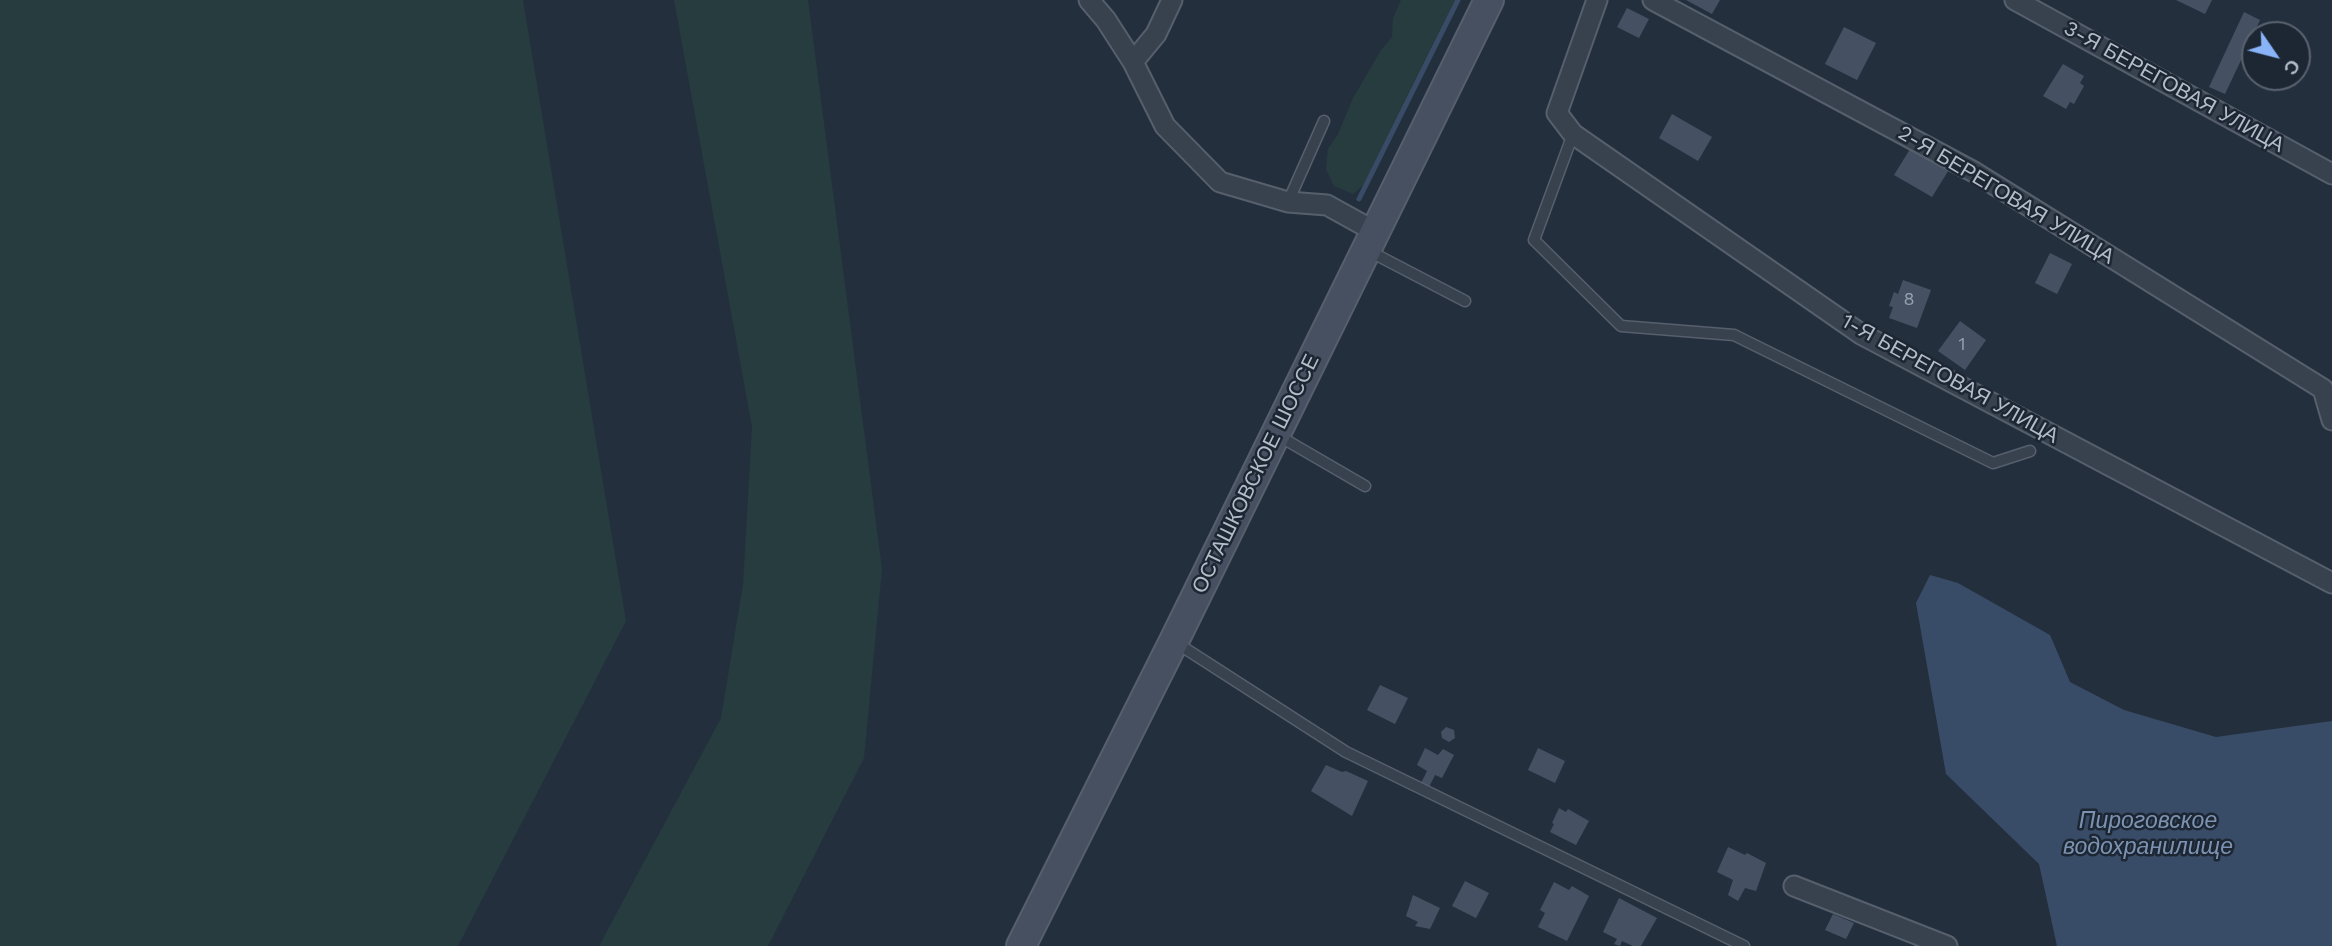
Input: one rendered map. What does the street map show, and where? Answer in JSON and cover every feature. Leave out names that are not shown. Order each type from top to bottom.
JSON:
[{"type":"main road","name":"ОСТАШКОВСКОЕ ШОССЕ","points":[[1021,946],[1489,0]]},
{"type":"street","points":[[1089,0],[1106,20],[1133,62],[1165,126],[1220,181],[1288,202],[1327,205],[1370,240]]},
{"type":"street","points":[[1133,62],[1156,34],[1172,0]]},
{"type":"street","name":"1-Я БЕРЕГОВАЯ УЛИЦА","points":[[1597,0],[1557,113],[1573,134],[1861,334],[2332,583]]},
{"type":"street","name":"2-Я БЕРЕГОВАЯ УЛИЦА","points":[[1653,0],[1974,172],[2322,389],[2332,420]]},
{"type":"street","name":"3-Я БЕРЕГОВАЯ УЛИЦА","points":[[2015,0],[2332,174]]},
{"type":"street","points":[[1794,886],[1947,946]]},
{"type":"lane","points":[[1288,202],[1324,121]]},
{"type":"lane","points":[[1573,134],[1534,240],[1621,326],[1734,335],[1993,463],[2030,451]]},
{"type":"lane","points":[[1370,240],[1465,301]]},
{"type":"lane","points":[[1275,434],[1365,486]]},
{"type":"lane","points":[[1174,641],[1346,752],[1744,946]]},
{"type":"green space","points":[[0,0],[523,0],[626,621],[458,946],[0,946]]},
{"type":"green space","points":[[674,0],[808,0],[882,569],[864,758],[768,946],[599,946],[721,718],[743,584],[752,427]]},
{"type":"green space","points":[[1401,0],[1461,0],[1372,178],[1353,194],[1334,186],[1326,169],[1328,149],[1338,134],[1353,98],[1381,50],[1392,37],[1393,18]]},
{"type":"water","name":"Пироговское водохранилище","points":[[1930,575],[1958,583],[2050,635],[2070,682],[2124,710],[2216,737],[2332,721],[2332,946],[2057,946],[2039,864],[1946,774],[1916,603]]},
{"type":"building","points":[[1686,0],[1720,0],[1712,14]]},
{"type":"building","points":[[2176,0],[2212,0],[2205,14]]},
{"type":"building","points":[[1627,8],[1649,19],[1639,38],[1617,27]]},
{"type":"building","points":[[2244,12],[2260,20],[2241,21],[2241,60],[2225,94],[2209,87]]},
{"type":"building","points":[[1844,27],[1876,43],[1857,80],[1825,64]]},
{"type":"building","points":[[2063,64],[2084,76],[2080,83],[2084,86],[2074,104],[2070,102],[2066,109],[2043,96]]},
{"type":"building","points":[[1672,114],[1712,137],[1698,161],[1659,138]]},
{"type":"building","points":[[1912,146],[1950,168],[1932,197],[1894,175]]},
{"type":"building","points":[[2050,253],[2072,264],[2057,294],[2035,283]]},
{"type":"building","points":[[1903,280],[1931,290],[1917,328],[1889,318],[1893,307],[1889,306],[1894,292],[1898,294]]},
{"type":"building","points":[[1960,321],[1986,340],[1965,370],[1938,351]]},
{"type":"building","points":[[1380,685],[1408,698],[1395,724],[1367,710]]},
{"type":"building","points":[[1446,727],[1454,730],[1455,738],[1449,742],[1442,738],[1441,732]]},
{"type":"building","points":[[1425,748],[1438,755],[1443,749],[1454,755],[1442,778],[1435,775],[1429,787],[1421,783],[1427,771],[1417,765]]},
{"type":"building","points":[[1538,748],[1565,761],[1555,783],[1528,770]]},
{"type":"building","points":[[1326,765],[1368,781],[1352,816],[1311,791]]},
{"type":"building","points":[[1559,808],[1566,812],[1568,809],[1589,821],[1576,845],[1550,832]]},
{"type":"building","points":[[1728,847],[1766,863],[1756,891],[1745,888],[1738,901],[1728,895],[1733,880],[1717,872]]},
{"type":"building","points":[[1465,881],[1489,893],[1476,918],[1452,906]]},
{"type":"building","points":[[1554,882],[1569,890],[1572,886],[1589,896],[1567,941],[1538,927],[1545,913],[1540,910]]},
{"type":"building","points":[[1413,895],[1440,908],[1430,929],[1415,926],[1418,922],[1406,916]]},
{"type":"building","points":[[1619,898],[1657,918],[1641,946],[1622,941],[1620,946],[1614,944],[1617,939],[1603,932]]},
{"type":"building","points":[[1833,914],[1854,923],[1846,939],[1825,930]]},
{"type":"waterway","points":[[1359,199],[1458,0]]}]
